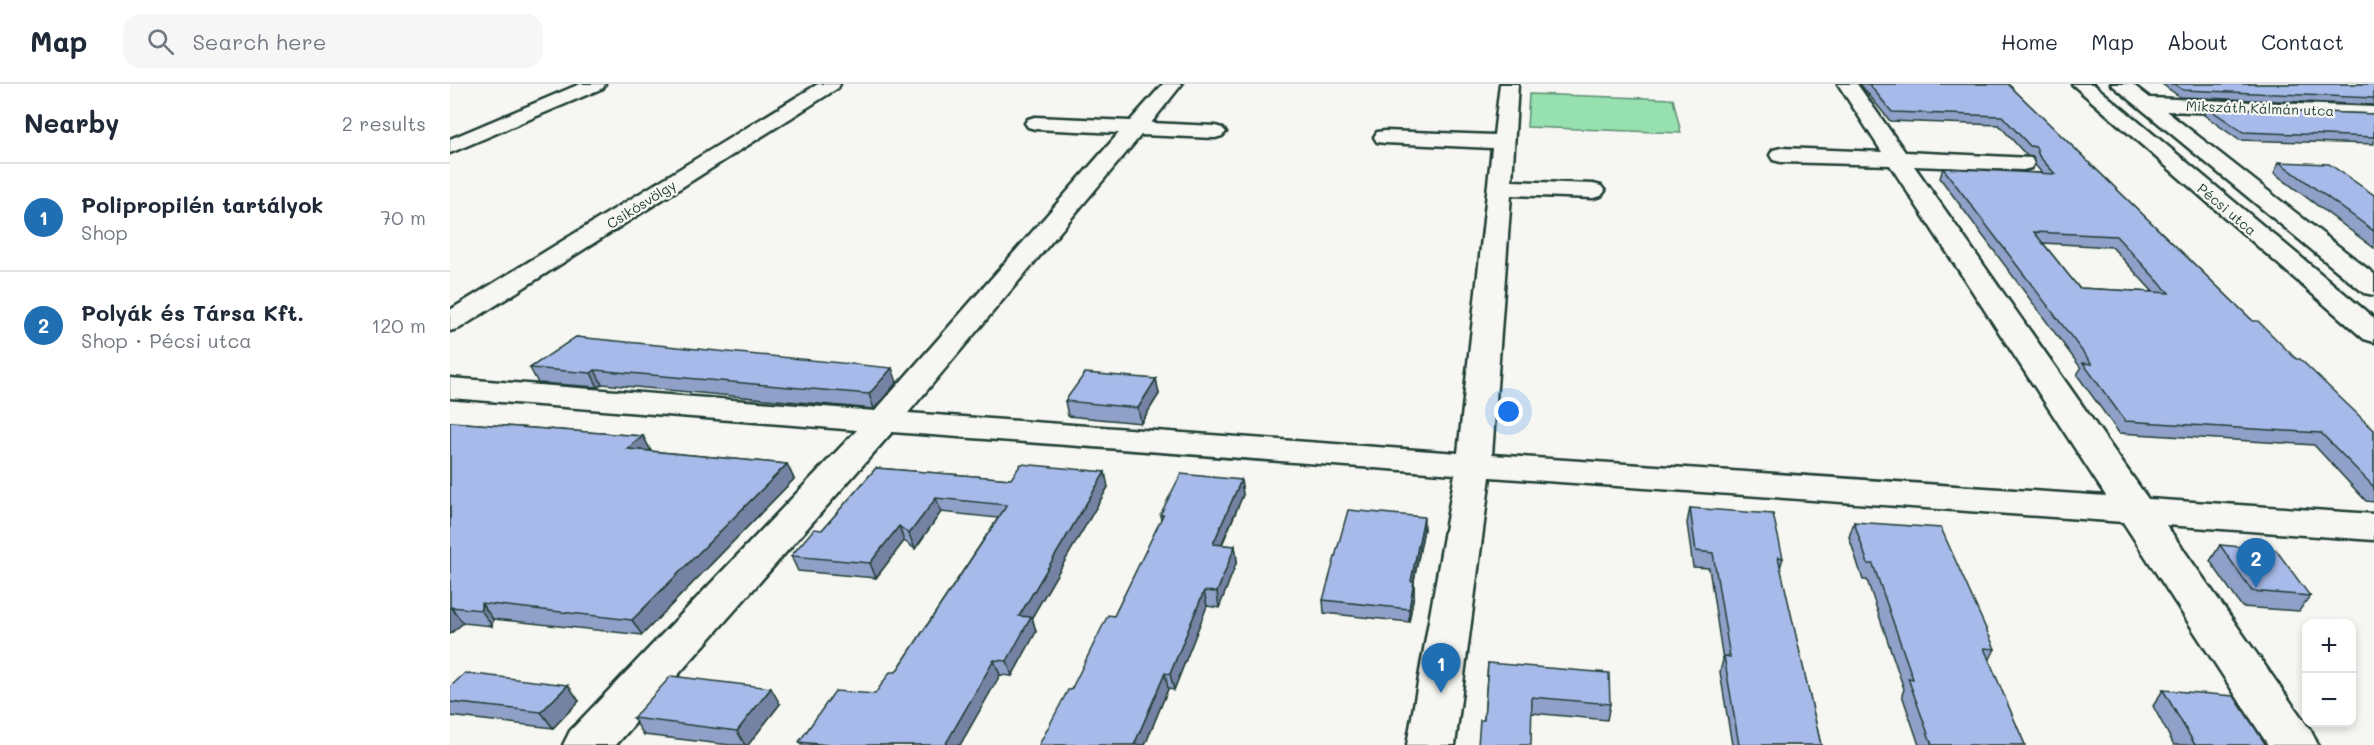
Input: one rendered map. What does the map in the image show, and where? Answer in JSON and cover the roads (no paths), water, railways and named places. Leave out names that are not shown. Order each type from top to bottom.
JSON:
[{"type":"street","points":[[450,147],[596,84]]},
{"type":"street","name":"Csikósvölgy","points":[[450,322],[831,84]]},
{"type":"street","points":[[587,745],[884,421],[1173,84]]},
{"type":"street","points":[[1431,745],[1474,466],[1509,84]]},
{"type":"street","points":[[1847,84],[2294,745]]},
{"type":"street","name":"Pécsi utca","points":[[2081,84],[2374,333]]},
{"type":"street","points":[[2120,84],[2374,287]]},
{"type":"street","name":"Mikszáth Kálmán utca","points":[[2146,104],[2374,113]]},
{"type":"street","points":[[1035,123],[1215,132]]},
{"type":"street","points":[[1385,137],[1504,142]]},
{"type":"street","points":[[1781,155],[2023,163]]},
{"type":"street","points":[[1499,187],[1593,191]]},
{"type":"street","points":[[450,388],[1474,466],[2374,527]]},
{"type":"place","name":"Polyák és Társa Kft.","points":[[2256,588]]},
{"type":"place","name":"Polipropilén tartályok","points":[[1441,693]]}]
